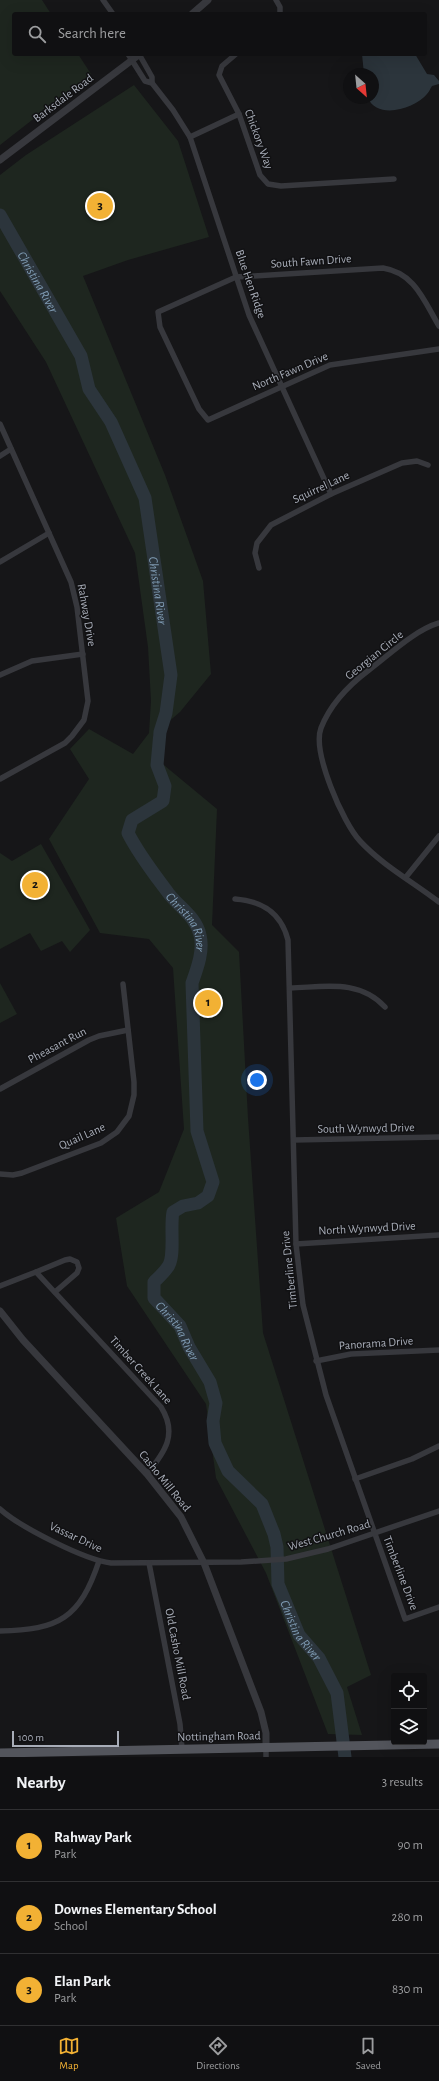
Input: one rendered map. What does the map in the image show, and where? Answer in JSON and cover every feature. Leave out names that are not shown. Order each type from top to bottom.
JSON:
[{"type":"main road","name":"Nottingham Road","points":[[0,1753],[439,1744]]},
{"type":"street","points":[[103,0],[112,12]]},
{"type":"street","points":[[194,12],[208,0]]},
{"type":"street","points":[[276,0],[280,7],[280,12]]},
{"type":"street","name":"Blue Hen Ridge","points":[[141,56],[152,77],[152,83]]},
{"type":"street","name":"Chickory Way","points":[[234,56],[222,66],[220,75],[239,114],[260,175],[268,184],[281,186],[394,179]]},
{"type":"street","name":"Blue Hen Ridge","points":[[129,57],[145,81],[152,83],[180,118],[190,137],[254,328],[331,494]]},
{"type":"street","name":"Barksdale Road","points":[[0,160],[129,57]]},
{"type":"street","points":[[190,137],[239,114]]},
{"type":"street","name":"South Fawn Drive","points":[[203,416],[160,327],[158,312],[236,277],[371,268],[393,270],[411,281],[439,326]]},
{"type":"street","name":"North Fawn Drive","points":[[203,416],[208,420],[281,386],[338,363],[439,349]]},
{"type":"street","name":"Rahway Drive","points":[[0,424],[75,595],[88,700],[87,710],[79,727],[65,743],[0,779]]},
{"type":"street","points":[[0,456],[12,449]]},
{"type":"street","name":"Squirrel Lane","points":[[259,568],[255,553],[257,543],[271,525],[331,494],[402,463],[417,461],[428,465]]},
{"type":"street","points":[[0,562],[49,533]]},
{"type":"street","name":"Georgian Circle","points":[[439,623],[432,625],[406,642],[358,679],[334,704],[320,730],[321,756],[331,788],[346,822],[359,840],[380,860],[406,877],[439,902]]},
{"type":"street","points":[[0,675],[32,661],[83,654]]},
{"type":"street","points":[[406,877],[439,836]]},
{"type":"street","name":"Timberline Drive","points":[[234,898],[261,904],[269,909],[281,921],[288,940],[296,1244],[303,1305],[316,1361],[355,1479],[405,1619],[439,1607]]},
{"type":"street","name":"Quail Lane","points":[[0,1174],[22,1173],[101,1143],[123,1124],[129,1116],[134,1095],[123,984]]},
{"type":"street","points":[[290,988],[338,986],[359,989],[375,997],[385,1007]]},
{"type":"street","name":"Pheasant Run","points":[[0,1089],[89,1040],[104,1034],[128,1030]]},
{"type":"street","name":"South Wynwyd Drive","points":[[294,1140],[439,1137]]},
{"type":"street","name":"North Wynwyd Drive","points":[[296,1244],[439,1236]]},
{"type":"street","points":[[0,1286],[65,1260],[70,1259],[76,1262],[79,1268],[77,1273],[55,1292]]},
{"type":"street","name":"Timber Creek Lane","points":[[36,1272],[166,1414],[169,1431],[168,1440],[158,1461],[147,1474]]},
{"type":"street","name":"Casho Mill Road","points":[[0,1311],[19,1336],[147,1474],[181,1517],[204,1563],[263,1718],[266,1733],[266,1747]]},
{"type":"street","name":"Panorama Drive","points":[[316,1361],[351,1354],[439,1350]]},
{"type":"street","points":[[355,1479],[412,1460],[439,1446]]},
{"type":"street","name":"Vassar Drive","points":[[0,1509],[14,1520],[68,1548],[99,1561],[149,1563]]},
{"type":"street","name":"West Church Road","points":[[149,1563],[204,1563],[286,1559],[316,1552],[439,1511]]},
{"type":"street","points":[[0,1631],[47,1627],[64,1618],[85,1595],[99,1561]]},
{"type":"street","name":"Old Casho Mill Road","points":[[149,1563],[180,1724],[182,1749]]},
{"type":"street","points":[[266,1747],[266,1757]]},
{"type":"shaded area","points":[[0,0],[42,0],[50,12],[12,12],[12,56],[79,56],[91,74],[0,145]]},
{"type":"shaded area","points":[[362,56],[416,56],[427,74],[434,75],[439,81],[439,84],[432,86],[428,93],[421,99],[405,108],[387,110],[379,109],[372,104],[379,104],[379,68],[363,68]]},
{"type":"shaded area","points":[[134,85],[178,141],[209,237],[128,260],[83,276],[165,475],[203,581],[211,674],[180,712],[153,735],[153,756],[217,809],[212,925],[239,952],[248,1118],[263,1333],[371,1675],[347,1687],[362,1735],[328,1734],[266,1573],[216,1478],[206,1404],[127,1286],[116,1218],[159,1192],[184,1129],[173,968],[149,939],[100,933],[49,839],[89,779],[70,749],[89,729],[133,754],[149,733],[151,701],[148,647],[135,553],[46,362],[0,291],[0,175],[26,155]]},
{"type":"shaded area","points":[[41,844],[90,930],[70,952],[62,941],[41,951],[30,933],[0,949],[0,853],[12,861]]},
{"type":"shaded area","points":[[0,983],[17,1014],[0,1023]]},
{"type":"waterway","name":"Christina River","points":[[0,215],[81,356],[89,389],[111,422],[145,498],[171,675],[166,713],[160,732],[157,765],[165,786],[163,801],[132,820],[128,833],[142,857],[169,894],[195,923],[200,935],[201,954],[192,983],[197,1131],[213,1182],[208,1196],[198,1203],[183,1206],[173,1212],[171,1260],[166,1269],[154,1282],[154,1298],[180,1326],[189,1347],[210,1382],[216,1403],[213,1421],[215,1443],[228,1471],[262,1504],[274,1534],[277,1547],[278,1584],[299,1635],[319,1658],[337,1693],[345,1757]]},
{"type":"place","name":"Elan Park","points":[[100,206]]},
{"type":"place","name":"Downes Elementary School","points":[[35,885]]},
{"type":"place","name":"Rahway Park","points":[[208,1003]]}]
